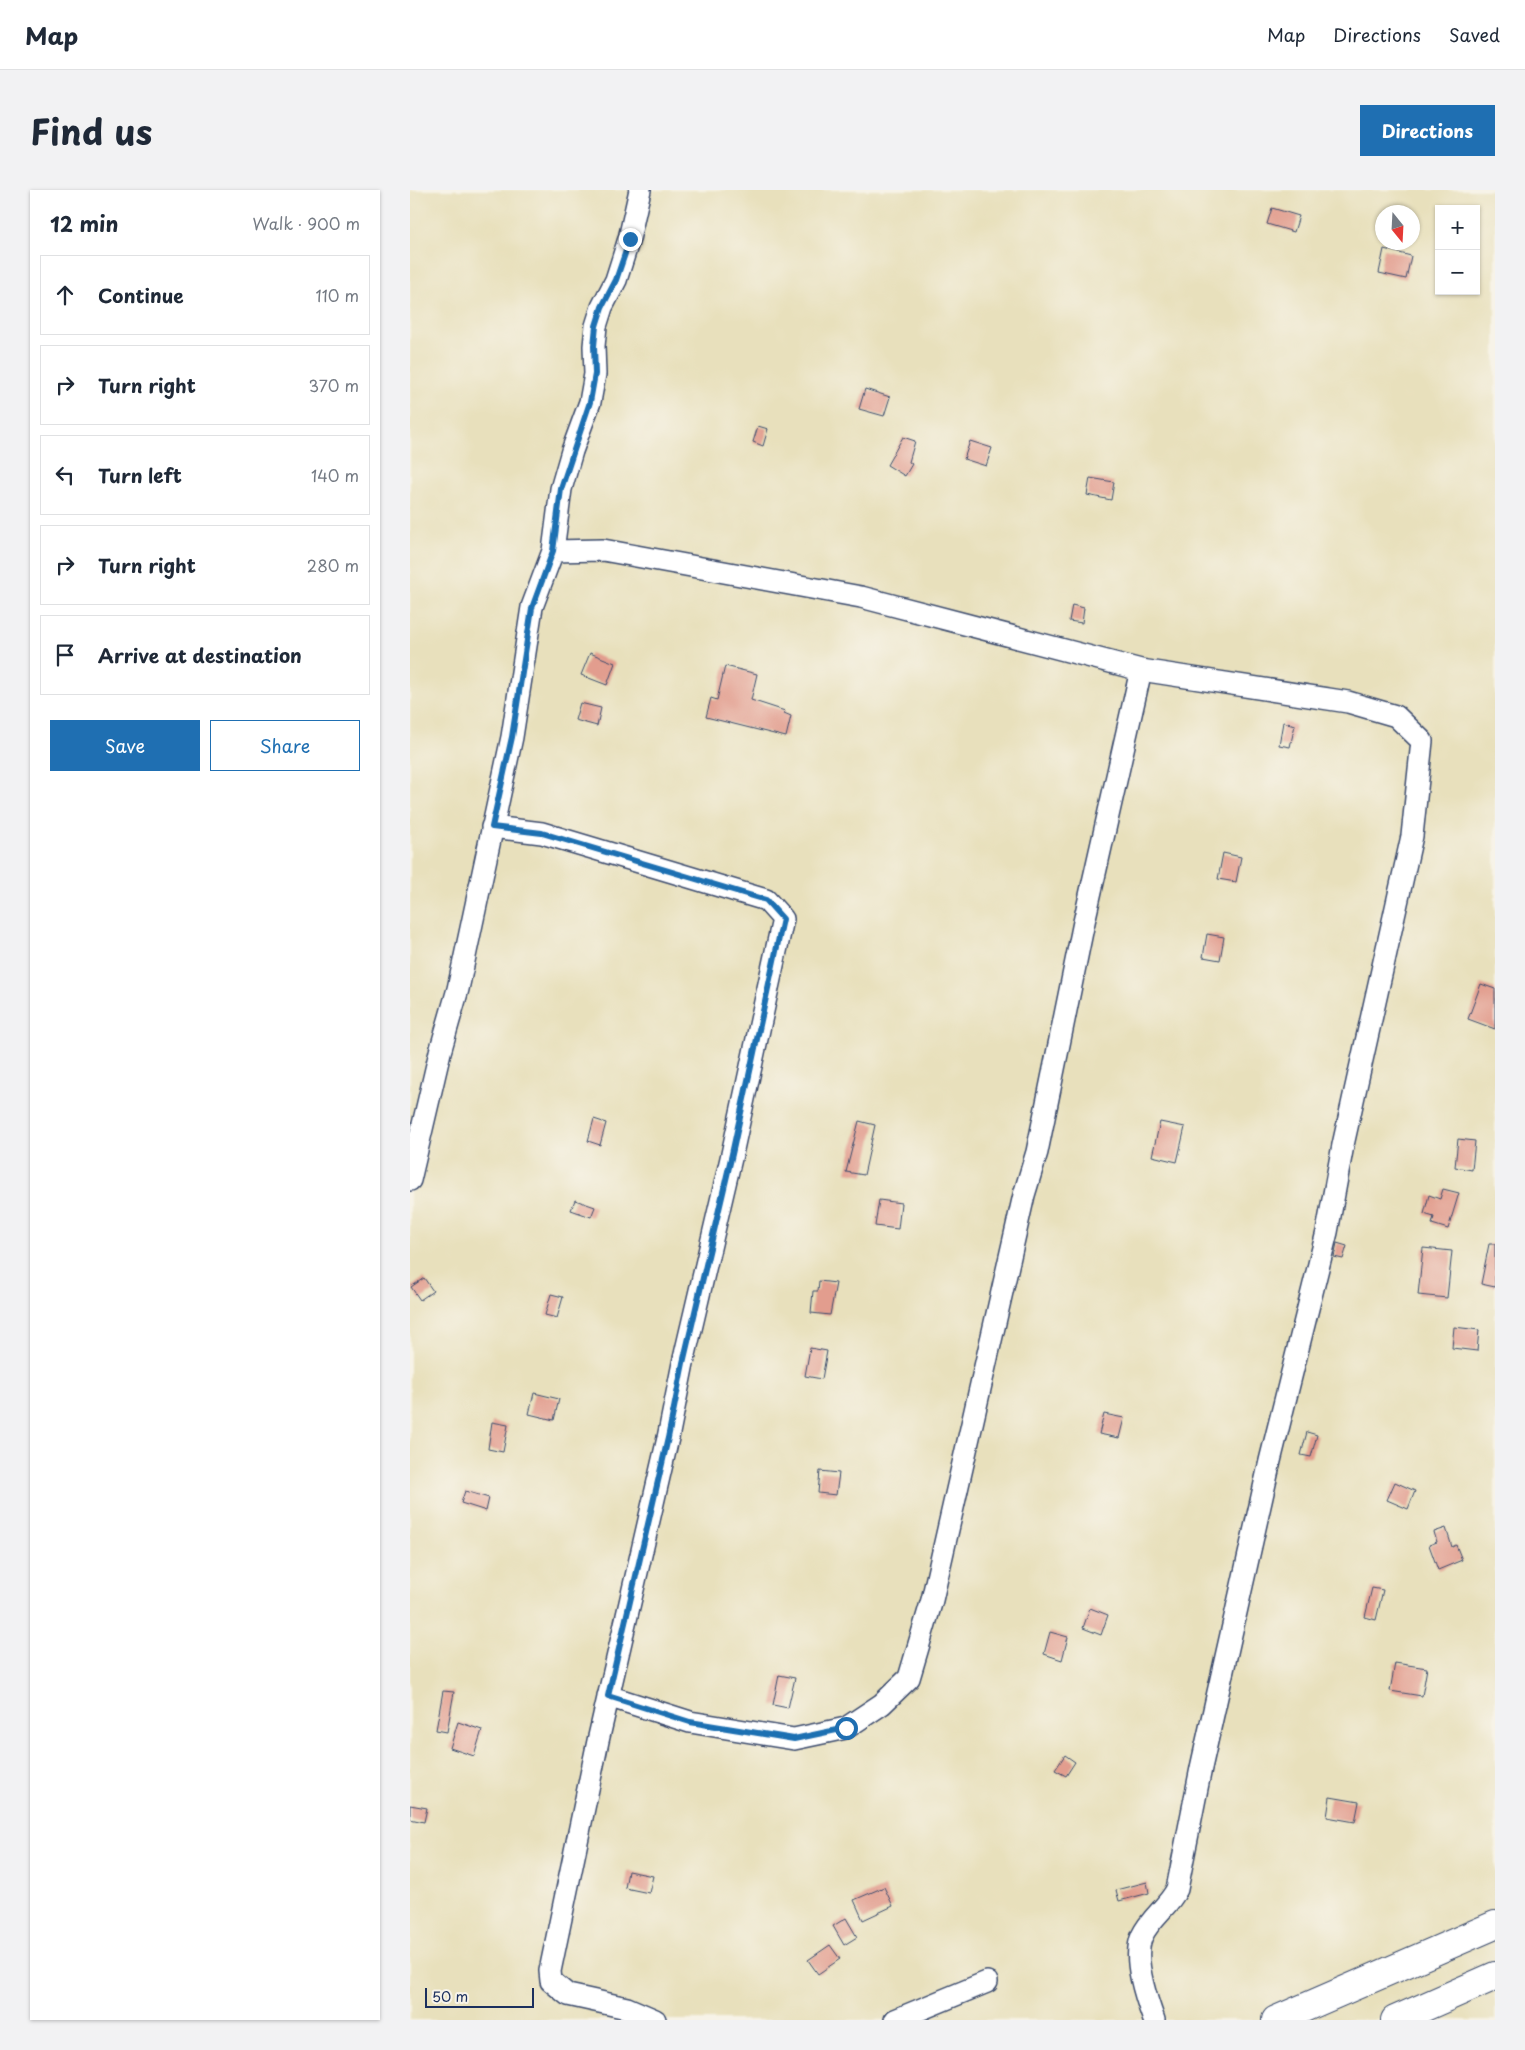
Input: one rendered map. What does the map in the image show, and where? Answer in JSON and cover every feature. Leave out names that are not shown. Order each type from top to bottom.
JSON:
[{"type":"highway","points":[[1276,2020],[1495,1925]]},
{"type":"highway","points":[[1395,2020],[1495,1976]]},
{"type":"street","points":[[410,1180],[440,1052],[458,989],[512,737],[532,608],[553,551],[561,489],[590,402],[595,374],[594,346],[596,326],[602,307],[616,280],[630,239],[640,190]]},
{"type":"street","points":[[553,551],[603,550],[860,597],[1141,670],[1348,702],[1396,716],[1422,741],[1412,836],[1343,1145],[1327,1232],[1270,1461],[1201,1768],[1178,1889],[1172,1900],[1158,1914],[1142,1936],[1139,1949],[1141,1973],[1154,2020]]},
{"type":"street","points":[[608,1696],[690,1722],[794,1739],[846,1728],[882,1704],[909,1678],[932,1600],[1022,1205],[1037,1152],[1084,922],[1141,670]]},
{"type":"street","points":[[492,827],[542,833],[766,900],[783,919],[732,1154],[608,1696],[550,1971],[551,1981],[568,1995],[627,2008],[655,2020]]},
{"type":"street","points":[[895,2020],[988,1982]]},
{"type":"building","points":[[1272,208],[1299,216],[1294,232],[1267,224]]},
{"type":"building","points":[[1384,250],[1411,256],[1406,279],[1379,273]]},
{"type":"building","points":[[865,389],[890,397],[884,416],[859,409]]},
{"type":"building","points":[[758,426],[768,429],[763,446],[753,442]]},
{"type":"building","points":[[903,437],[915,441],[909,462],[912,464],[905,476],[887,465]]},
{"type":"building","points":[[970,441],[992,448],[986,466],[964,459]]},
{"type":"building","points":[[1090,478],[1114,482],[1111,500],[1087,495]]},
{"type":"building","points":[[1072,605],[1084,608],[1082,623],[1069,621]]},
{"type":"building","points":[[590,653],[615,663],[607,685],[581,675]]},
{"type":"building","points":[[725,666],[757,674],[751,700],[785,711],[784,713],[791,716],[786,737],[706,717],[711,698],[717,700]]},
{"type":"building","points":[[580,703],[601,708],[597,726],[575,720]]},
{"type":"building","points":[[1283,722],[1295,725],[1290,747],[1279,745]]},
{"type":"building","points":[[1223,853],[1241,857],[1236,882],[1218,879]]},
{"type":"building","points":[[1207,934],[1224,937],[1220,960],[1203,957]]},
{"type":"building","points":[[1481,984],[1495,989],[1495,1029],[1468,1019]]},
{"type":"building","points":[[594,1119],[606,1123],[600,1145],[588,1141]]},
{"type":"building","points":[[859,1121],[875,1125],[864,1175],[846,1172]]},
{"type":"building","points":[[1160,1122],[1185,1127],[1177,1162],[1152,1156]]},
{"type":"building","points":[[1458,1139],[1475,1141],[1472,1170],[1455,1167]]},
{"type":"building","points":[[1443,1189],[1459,1193],[1448,1229],[1432,1224],[1434,1217],[1424,1214],[1429,1195],[1440,1199]]},
{"type":"building","points":[[575,1200],[595,1207],[591,1217],[571,1210]]},
{"type":"building","points":[[879,1200],[901,1203],[898,1229],[875,1226]]},
{"type":"building","points":[[1337,1243],[1347,1246],[1343,1259],[1334,1257]]},
{"type":"building","points":[[1489,1244],[1495,1244],[1495,1287],[1481,1284]]},
{"type":"building","points":[[1423,1248],[1452,1251],[1447,1298],[1418,1295]]},
{"type":"building","points":[[424,1278],[433,1291],[420,1300],[411,1287]]},
{"type":"building","points":[[819,1281],[836,1283],[830,1315],[811,1313],[813,1291],[818,1291]]},
{"type":"building","points":[[551,1294],[563,1297],[557,1318],[545,1315]]},
{"type":"building","points":[[1454,1327],[1479,1330],[1477,1351],[1452,1348]]},
{"type":"building","points":[[810,1348],[827,1351],[822,1379],[805,1376]]},
{"type":"building","points":[[534,1393],[559,1399],[554,1420],[529,1414]]},
{"type":"building","points":[[1104,1414],[1124,1418],[1119,1438],[1099,1434]]},
{"type":"building","points":[[492,1422],[508,1425],[503,1452],[488,1449]]},
{"type":"building","points":[[1307,1432],[1317,1435],[1311,1457],[1301,1455]]},
{"type":"building","points":[[820,1471],[839,1473],[836,1495],[818,1493]]},
{"type":"building","points":[[1395,1482],[1415,1491],[1408,1509],[1387,1500]]},
{"type":"building","points":[[465,1491],[489,1498],[486,1511],[461,1503]]},
{"type":"building","points":[[1446,1528],[1452,1547],[1456,1545],[1462,1560],[1438,1570],[1429,1545],[1437,1542],[1434,1532]]},
{"type":"building","points":[[1372,1588],[1383,1590],[1376,1620],[1365,1617]]},
{"type":"building","points":[[1090,1608],[1108,1615],[1101,1635],[1083,1628]]},
{"type":"building","points":[[1050,1632],[1068,1637],[1062,1660],[1044,1654]]},
{"type":"building","points":[[1395,1663],[1427,1668],[1422,1696],[1390,1691]]},
{"type":"building","points":[[779,1675],[795,1678],[788,1708],[773,1705]]},
{"type":"building","points":[[443,1691],[454,1692],[447,1732],[436,1730]]},
{"type":"building","points":[[458,1722],[482,1730],[474,1756],[450,1748]]},
{"type":"building","points":[[1065,1755],[1075,1762],[1066,1776],[1055,1770]]},
{"type":"building","points":[[1330,1797],[1359,1802],[1355,1822],[1327,1817]]},
{"type":"building","points":[[410,1805],[427,1808],[424,1822],[410,1819]]},
{"type":"building","points":[[628,1871],[653,1876],[649,1893],[625,1888]]},
{"type":"building","points":[[1147,1882],[1149,1893],[1119,1901],[1116,1890]]},
{"type":"building","points":[[884,1887],[893,1906],[863,1920],[854,1900]]},
{"type":"building","points":[[846,1918],[857,1937],[844,1945],[833,1926]]},
{"type":"building","points":[[830,1945],[840,1959],[818,1974],[808,1960]]},
{"type":"route","points":[[630,239],[616,280],[602,307],[596,326],[594,346],[595,374],[590,402],[572,451],[561,489],[553,551],[532,608],[512,737],[492,827],[542,833],[766,900],[783,919],[732,1154],[608,1696],[690,1722],[794,1739],[846,1728]]}]
